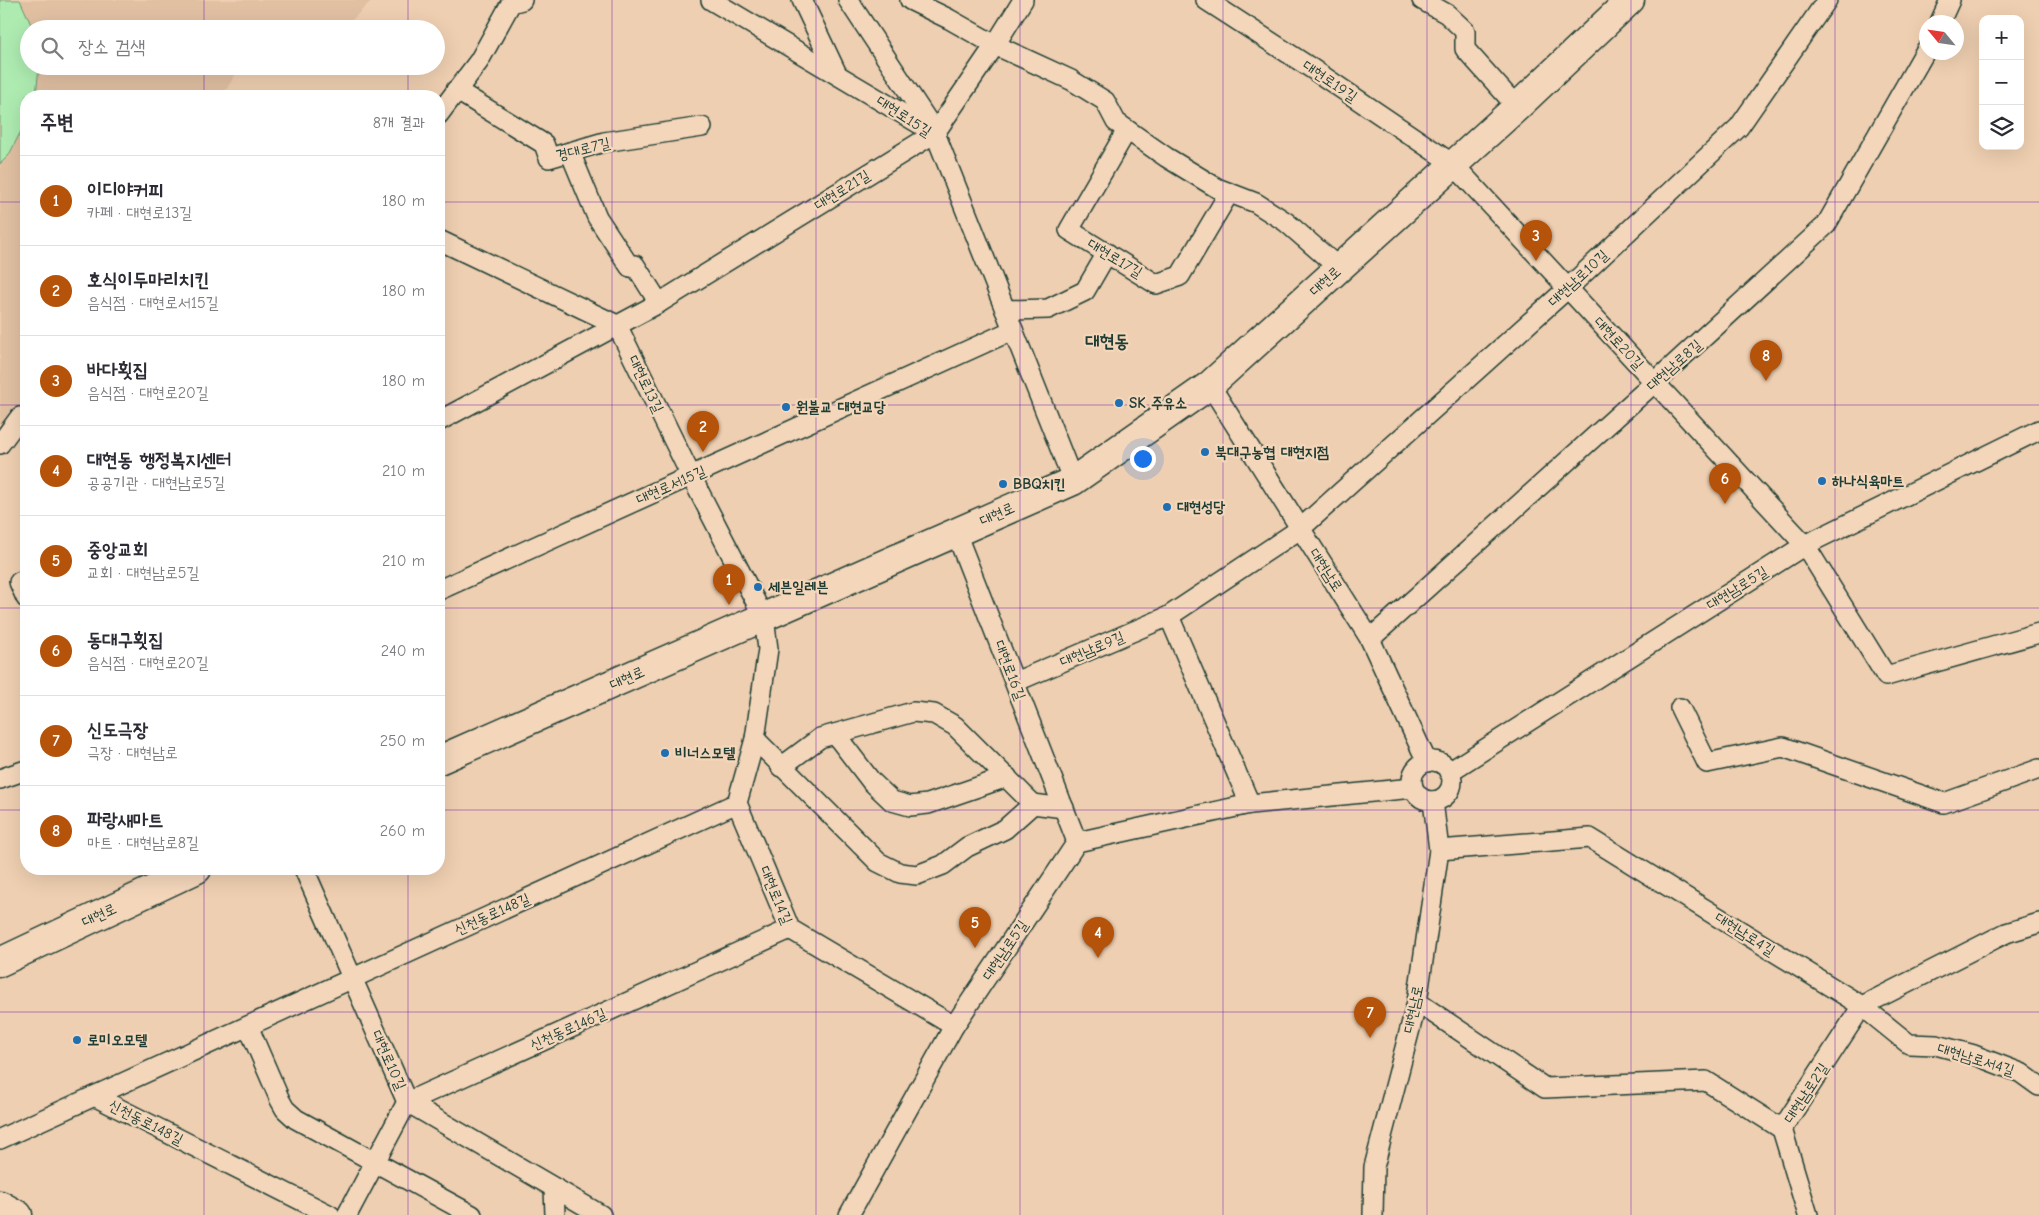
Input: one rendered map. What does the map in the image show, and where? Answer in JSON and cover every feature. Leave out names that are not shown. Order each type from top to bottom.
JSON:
[{"type":"main road","name":"대현로","points":[[445,757],[1073,481],[1210,385],[1517,107],[1630,0]]},
{"type":"main road","name":"대현로","points":[[0,962],[184,875]]},
{"type":"main road","points":[[0,1205],[18,1215]]},
{"type":"street","points":[[445,106],[479,61],[511,3],[522,0]]},
{"type":"street","name":"대현로15길","points":[[711,0],[935,132],[1073,481]]},
{"type":"street","points":[[802,0],[837,74]]},
{"type":"street","points":[[848,0],[935,132]]},
{"type":"street","points":[[910,0],[949,19],[995,46],[1071,80],[1105,101],[1116,122],[1127,130],[1166,157],[1217,188],[1256,203],[1286,222],[1339,268]]},
{"type":"street","name":"대현로21길","points":[[445,418],[659,303],[935,132],[995,46],[1024,0]]},
{"type":"street","name":"대현로19길","points":[[1206,0],[1453,164]]},
{"type":"street","points":[[1422,0],[1447,14],[1464,31],[1465,49],[1517,107]]},
{"type":"street","name":"대현남로10길","points":[[1300,529],[1568,288],[1739,127],[1827,0]]},
{"type":"street","points":[[1943,15],[1950,0]]},
{"type":"street","name":"대현남로8길","points":[[1370,639],[1826,225],[1920,60]]},
{"type":"street","name":"경대로7길","points":[[456,90],[544,144],[549,158],[604,142],[702,127]]},
{"type":"street","name":"대현로17길","points":[[1127,130],[1069,230],[1156,284],[1180,276],[1229,193]]},
{"type":"street","points":[[570,152],[597,217],[630,267],[635,264],[659,303]]},
{"type":"street","name":"대현로20길","points":[[1453,164],[1805,544],[1886,676],[2039,633]]},
{"type":"street","points":[[445,243],[617,325]]},
{"type":"street","points":[[1005,310],[1048,309],[1085,291],[1107,253]]},
{"type":"street","name":"대현로13길","points":[[617,325],[691,476],[764,618]]},
{"type":"street","name":"대현로서15길","points":[[445,587],[1013,330]]},
{"type":"street","name":"대현남로","points":[[1210,385],[1370,639],[1427,762]]},
{"type":"street","points":[[0,444],[20,417]]},
{"type":"street","name":"대현남로5길","points":[[1449,772],[1805,544],[2039,430]]},
{"type":"street","name":"대현남로9길","points":[[1015,682],[1169,616],[1300,529]]},
{"type":"street","name":"대현로16길","points":[[956,532],[1077,842]]},
{"type":"street","points":[[1169,616],[1250,804]]},
{"type":"street","points":[[737,802],[755,739],[768,649],[764,618]]},
{"type":"street","points":[[1680,708],[1707,763],[1783,748],[1944,803],[2039,769]]},
{"type":"street","points":[[781,767],[820,738],[913,712],[934,714],[955,726],[1033,804],[1064,808]]},
{"type":"street","points":[[835,734],[871,781],[892,801],[910,806],[928,804],[1007,777]]},
{"type":"street","points":[[755,739],[878,862],[900,873],[917,875],[943,865],[967,847],[1005,829],[1033,804]]},
{"type":"street","points":[[1427,762],[1440,763],[1449,772],[1451,785],[1445,796],[1433,801],[1421,798],[1413,788],[1412,782],[1416,769],[1427,762]]},
{"type":"street","points":[[0,779],[20,772]]},
{"type":"street","points":[[1077,842],[1250,804],[1413,788]]},
{"type":"street","name":"대현남로","points":[[1373,1215],[1374,1166],[1416,1002],[1440,850],[1433,801]]},
{"type":"street","name":"대현로14길","points":[[737,802],[790,929],[954,1026]]},
{"type":"street","name":"신천동로148길","points":[[0,1139],[737,802]]},
{"type":"street","name":"대현남로4길","points":[[1440,850],[1590,838],[1862,1006]]},
{"type":"street","name":"대현남로5길","points":[[849,1215],[954,1026],[1077,842]]},
{"type":"street","name":"대현로10길","points":[[307,875],[407,1102],[601,1215]]},
{"type":"street","points":[[1862,1006],[2006,933],[2039,923]]},
{"type":"street","name":"신천동로146길","points":[[407,1102],[790,929]]},
{"type":"street","points":[[1416,1002],[1545,1088],[1706,1081],[1782,1129]]},
{"type":"street","name":"대현남로서4길","points":[[1862,1006],[1909,1044],[1936,1045],[1974,1055],[2021,1073],[2039,1086]]},
{"type":"street","name":"대현남로2길","points":[[1808,1215],[1782,1129],[1862,1006]]},
{"type":"street","points":[[248,1026],[285,1110],[296,1119],[472,1215]]},
{"type":"street","name":"신천동로148길","points":[[94,1096],[330,1215]]},
{"type":"street","points":[[347,1215],[407,1102]]},
{"type":"street","points":[[554,1188],[555,1215]]},
{"type":"shaded area","points":[[0,0],[372,0],[352,20],[20,20],[20,75],[235,75],[226,90],[20,90],[20,407],[0,435]]},
{"type":"green space","points":[[0,0],[20,0],[29,20],[20,20],[20,75],[38,75],[37,90],[20,90],[20,133],[9,155],[0,164]]},
{"type":"place","name":"바다횟집","points":[[1536,261]]},
{"type":"place","name":"파랑새마트","points":[[1766,381]]},
{"type":"place","name":"SK 주유소","points":[[1119,403]]},
{"type":"place","name":"원불교 대현교당","points":[[786,407]]},
{"type":"place","name":"호식이두마리치킨","points":[[703,452]]},
{"type":"place","name":"북대구농협 대현지점","points":[[1205,452]]},
{"type":"place","name":"하나식육마트","points":[[1822,481]]},
{"type":"place","name":"BBQ치킨","points":[[1003,484]]},
{"type":"place","name":"동대구횟집","points":[[1725,504]]},
{"type":"place","name":"대현성당","points":[[1167,507]]},
{"type":"place","name":"세븐일레븐","points":[[758,587]]},
{"type":"place","name":"이디야커피","points":[[729,605]]},
{"type":"place","name":"비너스모텔","points":[[665,753]]},
{"type":"place","name":"중앙교회","points":[[975,948]]},
{"type":"place","name":"대현동 행정복지센터","points":[[1098,958]]},
{"type":"place","name":"신도극장","points":[[1370,1038]]},
{"type":"place","name":"로미오모텔","points":[[77,1040]]},
{"type":"district","name":"대현동","points":[[1107,341]]}]
